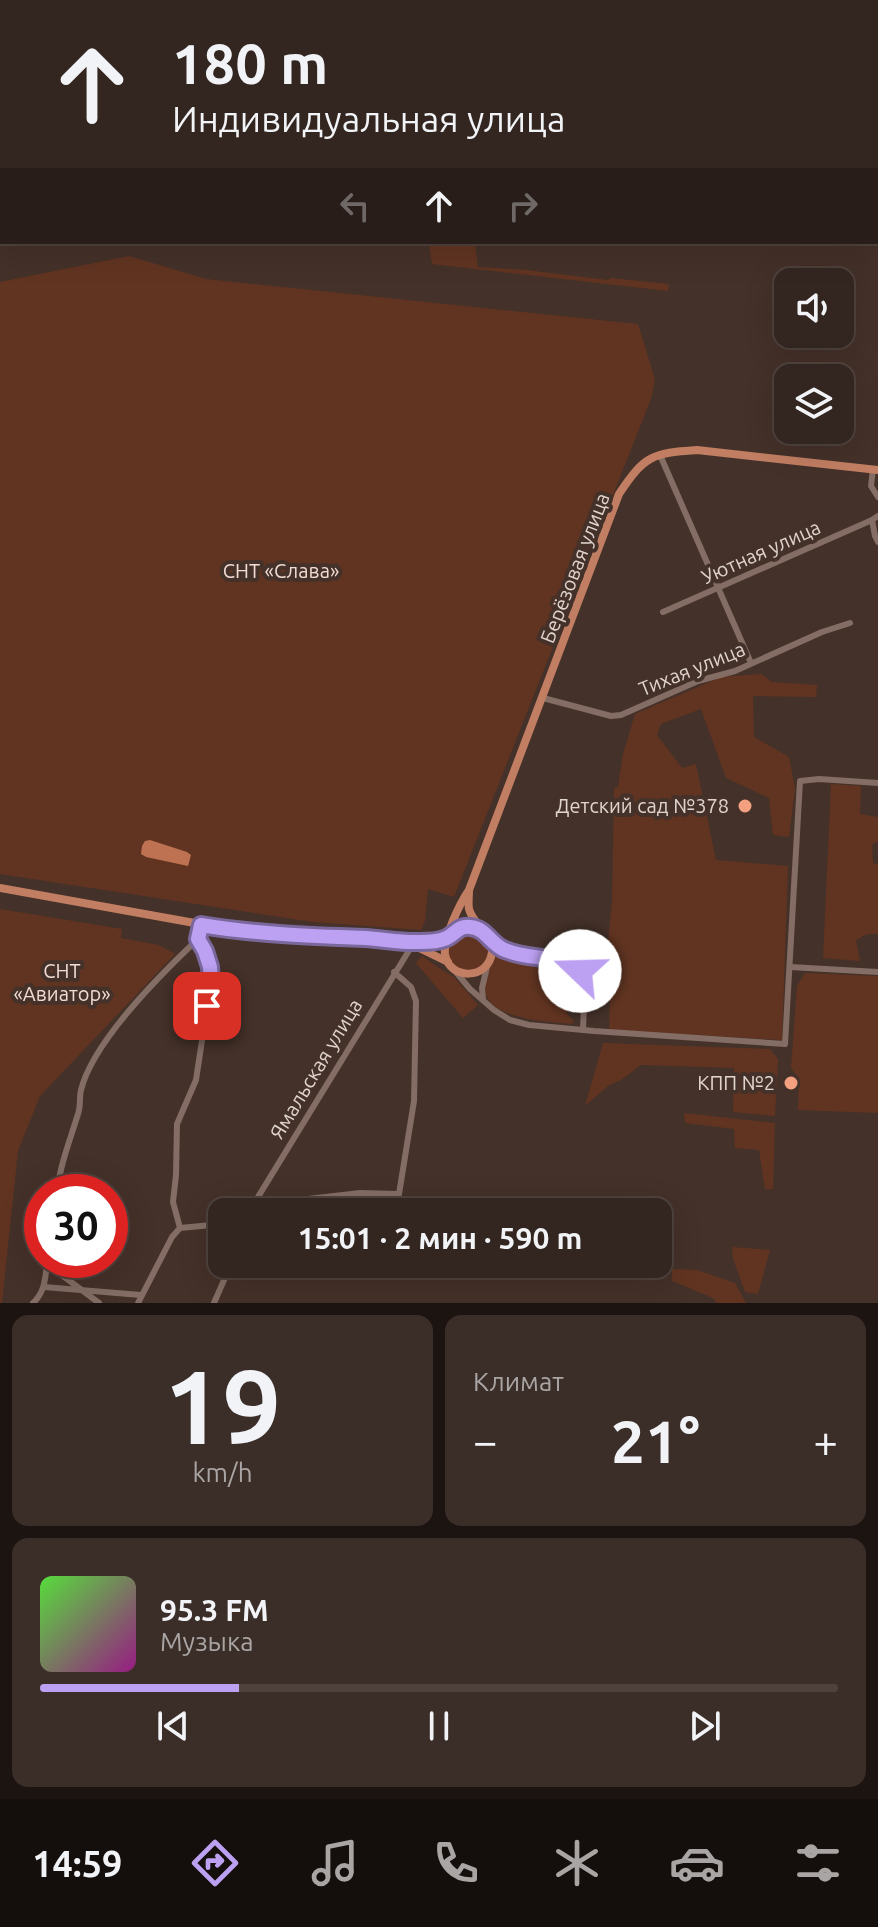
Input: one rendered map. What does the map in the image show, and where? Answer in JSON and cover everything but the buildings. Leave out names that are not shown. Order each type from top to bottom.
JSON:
[{"type":"main road","points":[[660,455],[697,450],[875,469]]},
{"type":"main road","name":"Берёзовая улица","points":[[448,939],[619,494],[635,470],[660,455]]},
{"type":"main road","points":[[0,888],[201,925],[277,935],[408,942],[448,939]]},
{"type":"main road","points":[[408,942],[465,974],[478,972],[491,956],[490,941],[469,911],[469,890]]},
{"type":"main road","points":[[450,965],[445,950],[452,933],[464,927],[484,932]]},
{"type":"street","points":[[660,455],[751,663]]},
{"type":"street","points":[[875,469],[871,486],[878,497]]},
{"type":"street","points":[[875,518],[878,542]]},
{"type":"street","name":"Уютная улица","points":[[663,612],[875,518]]},
{"type":"street","name":"Тихая улица","points":[[543,698],[611,716],[621,715],[698,681],[735,671],[822,632],[850,623]]},
{"type":"street","points":[[450,965],[470,989],[494,1010],[510,1020],[529,1025],[785,1044],[800,781],[819,779],[878,783]]},
{"type":"street","points":[[60,1174],[80,1110],[81,1090],[106,1039],[171,964],[198,939],[201,925]]},
{"type":"street","points":[[180,1228],[173,1202],[177,1124],[196,1080],[211,981],[208,959],[198,939]]},
{"type":"street","points":[[490,941],[506,951],[553,959],[580,971],[585,979],[583,1030]]},
{"type":"street","name":"Ямальская улица","points":[[257,1198],[394,972],[408,942]]},
{"type":"street","points":[[483,999],[482,988],[488,963]]},
{"type":"street","points":[[790,967],[878,972]]},
{"type":"street","points":[[317,1198],[360,1193],[399,1194],[414,1101],[416,1001],[411,987],[394,972]]},
{"type":"street","points":[[44,1287],[140,1299],[172,1237],[180,1228],[208,1225]]},
{"type":"street","points":[[33,1303],[44,1287],[45,1278]]},
{"type":"street","points":[[64,1278],[99,1303]]},
{"type":"street","points":[[214,1303],[225,1278]]},
{"type":"green space","points":[[429,244],[475,244],[478,267],[669,284],[668,291],[432,264]]},
{"type":"green space","name":"СНТ «Слава»","points":[[129,256],[206,279],[638,324],[655,379],[651,399],[454,897],[428,889],[425,921],[421,930],[313,922],[0,874],[0,282]]},
{"type":"green space","points":[[761,674],[772,682],[817,685],[816,697],[753,696],[754,737],[789,757],[795,789],[789,837],[773,835],[769,798],[726,778],[701,709],[661,724],[657,735],[682,768],[696,764],[716,860],[788,866],[782,1040],[609,1030],[607,954],[612,901],[614,788],[618,787],[623,754],[635,714],[721,677]]},
{"type":"green space","points":[[831,784],[861,786],[860,814],[878,817],[878,841],[872,845],[873,863],[878,864],[878,934],[867,934],[856,940],[860,961],[823,958]]},
{"type":"green space","name":"СНТ «Авиатор»","points":[[0,909],[122,929],[121,938],[159,945],[175,954],[40,1096],[18,1151],[2,1303],[0,1303]]},
{"type":"green space","points":[[468,930],[482,936],[488,950],[482,964],[468,970],[454,964],[448,950],[454,936]]},
{"type":"green space","points":[[497,952],[567,966],[573,976],[566,1013],[574,1021],[572,1024],[520,1017],[495,1006],[485,988]]},
{"type":"green space","points":[[422,956],[454,977],[478,1005],[463,1018],[416,963]]},
{"type":"green space","points":[[805,973],[878,976],[878,1113],[798,1110],[799,1079],[791,1068],[797,986]]},
{"type":"green space","points":[[603,1043],[770,1049],[778,1059],[775,1116],[733,1112],[734,1068],[641,1065],[609,1085],[585,1106]]},
{"type":"green space","points":[[684,1113],[775,1123],[773,1189],[765,1189],[759,1150],[735,1148],[734,1129],[685,1123]]},
{"type":"green space","points":[[732,1247],[770,1250],[758,1294],[745,1292]]},
{"type":"green space","points":[[672,1269],[697,1270],[735,1283],[746,1303],[717,1303],[713,1298],[672,1281]]},
{"type":"shaded area","points":[[145,841],[187,852],[191,855],[188,866],[141,854]]},
{"type":"place","name":"Детский сад №378","points":[[745,806]]},
{"type":"place","name":"КПП №2","points":[[791,1083]]},
{"type":"route","points":[[207,1006],[210,967],[198,939],[201,925],[277,935],[416,942],[448,939],[458,929],[471,927],[484,932],[490,941],[506,951],[553,959],[580,971]]}]
